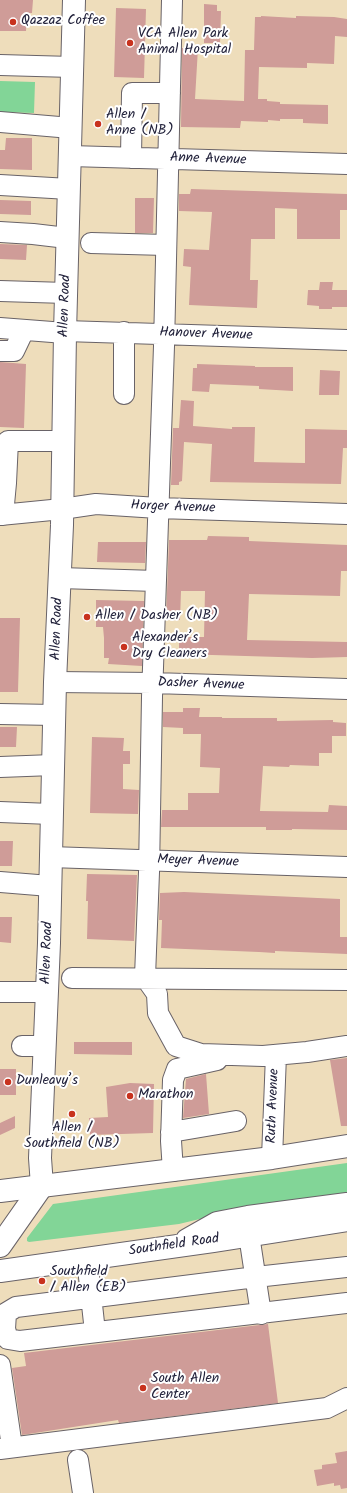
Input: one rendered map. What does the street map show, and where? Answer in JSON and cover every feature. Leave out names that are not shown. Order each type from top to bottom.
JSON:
[{"type":"main road","name":"Allen Road","points":[[42,1186],[40,1158],[45,1046],[55,682],[60,578],[67,238],[74,0]]},
{"type":"main road","points":[[0,1191],[104,1177],[173,1171],[272,1158],[347,1146]]},
{"type":"main road","points":[[0,1246],[42,1186]]},
{"type":"main road","points":[[175,1246],[217,1223],[248,1217],[347,1219]]},
{"type":"main road","name":"Southfield Road","points":[[0,1271],[249,1235],[347,1219]]},
{"type":"street","points":[[172,0],[149,861],[144,977],[157,994],[158,1013],[176,1046],[201,1054],[238,1058]]},
{"type":"street","points":[[0,65],[72,67]]},
{"type":"street","points":[[131,158],[132,93],[170,93]]},
{"type":"street","points":[[0,122],[71,128]]},
{"type":"street","name":"Anne Avenue","points":[[70,156],[347,164]]},
{"type":"street","points":[[0,185],[69,189]]},
{"type":"street","points":[[0,232],[67,238]]},
{"type":"street","points":[[91,243],[166,245]]},
{"type":"street","points":[[0,291],[66,293]]},
{"type":"street","name":"Hanover Avenue","points":[[0,328],[65,332],[124,332],[347,340]]},
{"type":"street","points":[[0,351],[14,351],[24,330]]},
{"type":"street","points":[[124,332],[124,394]]},
{"type":"street","points":[[2,515],[3,483],[8,441],[63,441]]},
{"type":"street","name":"Horger Avenue","points":[[2,515],[96,504],[158,508],[347,514]]},
{"type":"street","points":[[60,578],[156,581]]},
{"type":"street","name":"Dasher Avenue","points":[[55,682],[153,683],[347,689]]},
{"type":"street","points":[[0,714],[54,715]]},
{"type":"street","points":[[0,767],[53,765]]},
{"type":"street","points":[[0,812],[51,814]]},
{"type":"street","name":"Meyer Avenue","points":[[50,857],[347,867]]},
{"type":"street","points":[[0,882],[50,886]]},
{"type":"street","points":[[72,978],[144,977],[347,980]]},
{"type":"street","points":[[0,992],[46,992]]},
{"type":"street","points":[[22,1046],[45,1046]]},
{"type":"street","points":[[173,1171],[171,1132],[173,1080],[177,1069],[238,1058],[347,1046]]},
{"type":"street","name":"Ruth Avenue","points":[[272,1158],[276,1055]]},
{"type":"street","points":[[171,1132],[236,1121]]},
{"type":"street","points":[[249,1235],[260,1314]]},
{"type":"street","points":[[87,1259],[90,1299],[95,1332]]},
{"type":"street","points":[[347,1267],[16,1307],[6,1314],[4,1343],[347,1304]]},
{"type":"street","points":[[0,1365],[6,1448],[327,1408],[347,1398]]},
{"type":"street","points":[[78,1460],[83,1493]]},
{"type":"green space","points":[[0,81],[35,82],[34,113],[0,112]]},
{"type":"green space","points":[[347,1163],[347,1196],[229,1212],[179,1224],[29,1242],[27,1241],[27,1238],[53,1204]]},
{"type":"building","name":"Qazzaz Coffee","points":[[0,0],[33,0],[32,13],[27,13],[26,31],[0,31]]},
{"type":"building","points":[[204,4],[217,5],[217,11],[221,11],[220,43],[204,43]]},
{"type":"building","name":"VCA Allen Park Animal Hospital","points":[[116,8],[146,9],[144,78],[114,77]]},
{"type":"building","points":[[296,16],[334,17],[347,19],[347,37],[335,36],[334,64],[307,63],[307,68],[259,67],[258,99],[267,99],[267,101],[280,102],[280,104],[328,105],[328,124],[303,123],[303,119],[280,119],[280,121],[268,120],[268,122],[241,121],[240,128],[181,127],[182,48],[198,48],[195,99],[244,101],[245,50],[254,50],[255,17],[296,18]]},
{"type":"building","points":[[6,138],[32,138],[32,170],[0,169],[0,150],[5,150]]},
{"type":"building","points":[[191,189],[347,194],[347,210],[340,210],[340,239],[297,239],[297,209],[275,208],[275,239],[251,239],[250,280],[258,280],[257,308],[189,305],[191,267],[183,266],[184,249],[209,250],[212,212],[179,211],[179,194],[190,194]]},
{"type":"building","points":[[135,198],[154,198],[153,233],[135,233]]},
{"type":"building","points":[[0,200],[31,201],[31,215],[0,214]]},
{"type":"building","points":[[0,244],[27,245],[26,260],[0,259]]},
{"type":"building","points":[[320,282],[333,282],[332,290],[347,290],[347,307],[319,309],[319,306],[307,305],[308,290],[319,290]]},
{"type":"building","points":[[0,362],[26,364],[24,428],[0,427]]},
{"type":"building","points":[[197,364],[293,367],[293,391],[259,389],[259,386],[210,384],[209,392],[192,391],[193,368],[197,368]]},
{"type":"building","points":[[320,370],[340,371],[339,395],[319,395]]},
{"type":"building","points":[[181,400],[194,401],[193,426],[232,429],[232,427],[255,427],[254,462],[305,463],[305,429],[347,430],[347,448],[343,448],[341,484],[210,482],[212,444],[184,442],[182,481],[179,482],[179,485],[171,485],[173,428],[179,428]]},
{"type":"building","points":[[208,536],[249,537],[249,541],[347,545],[347,571],[341,571],[340,596],[249,594],[247,640],[347,642],[347,657],[312,658],[179,654],[179,637],[204,637],[205,591],[181,591],[180,620],[166,620],[169,540],[207,540]]},
{"type":"building","points":[[98,542],[146,542],[145,563],[97,562]]},
{"type":"building","points":[[96,600],[144,601],[142,666],[108,664],[109,658],[104,658],[103,627],[96,627]]},
{"type":"building","points":[[0,618],[20,618],[18,692],[0,692]]},
{"type":"building","points":[[183,708],[200,708],[199,717],[277,718],[277,721],[333,720],[333,722],[346,723],[346,736],[332,736],[332,753],[319,753],[319,766],[263,766],[260,811],[328,812],[329,805],[347,806],[347,830],[266,830],[266,827],[161,827],[162,810],[188,810],[188,793],[219,793],[220,768],[200,767],[201,734],[183,734],[183,728],[163,727],[163,712],[183,712]]},
{"type":"building","points":[[0,727],[17,727],[16,747],[0,747]]},
{"type":"building","points":[[92,737],[124,738],[123,751],[130,751],[130,764],[123,764],[123,789],[139,790],[138,814],[90,813]]},
{"type":"building","points":[[0,841],[13,841],[12,866],[0,866]]},
{"type":"building","points":[[87,874],[137,875],[134,941],[87,939]]},
{"type":"building","points":[[184,892],[340,899],[340,937],[347,937],[347,954],[275,951],[275,953],[161,948],[162,920],[159,920],[160,893]]},
{"type":"building","points":[[0,917],[12,917],[11,943],[0,942]]},
{"type":"building","points":[[74,1042],[132,1042],[132,1055],[74,1054]]},
{"type":"building","points":[[347,1058],[347,1126],[341,1126],[330,1060]]},
{"type":"building","name":"Dunleavy’s","points":[[0,1069],[16,1069],[16,1095],[0,1095]]},
{"type":"building","points":[[206,1074],[209,1114],[183,1118],[186,1079]]},
{"type":"building","points":[[130,1083],[154,1084],[153,1133],[90,1135],[89,1118],[108,1117],[106,1087]]},
{"type":"building","points":[[15,1116],[15,1128],[0,1135],[0,1123]]},
{"type":"building","name":"South Allen Center","points":[[268,1324],[278,1403],[119,1423],[118,1420],[22,1435],[12,1368],[26,1366],[24,1353]]},
{"type":"building","points":[[347,1451],[347,1488],[341,1489],[340,1485],[334,1486],[334,1483],[317,1486],[314,1470],[322,1469],[322,1465],[337,1463],[335,1453]]},
{"type":"place","name":"Qazzaz Coffee","points":[[13,22]]},
{"type":"place","name":"VCA Allen Park Animal Hospital","points":[[130,43]]},
{"type":"place","name":"Allen / Anne (NB)","points":[[98,124]]},
{"type":"place","name":"Allen / Dasher (NB)","points":[[87,617]]},
{"type":"place","name":"Alexander’s Dry Cleaners","points":[[124,647]]},
{"type":"place","name":"Dunleavy’s","points":[[8,1082]]},
{"type":"place","name":"Marathon","points":[[130,1096]]},
{"type":"place","name":"Allen / Southfield (NB)","points":[[72,1114]]},
{"type":"place","name":"Southfield / Allen (EB)","points":[[42,1281]]},
{"type":"place","name":"South Allen Center","points":[[143,1388]]}]
